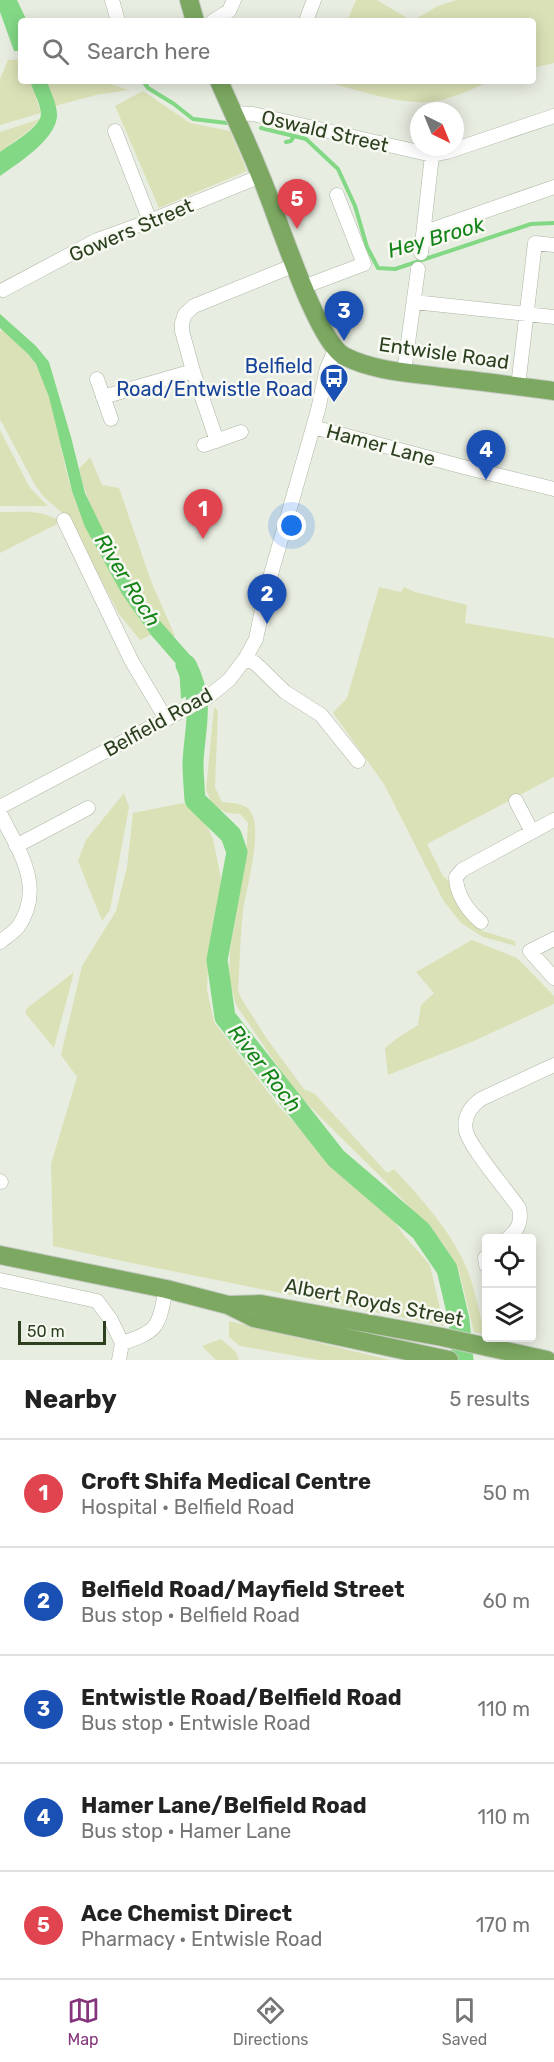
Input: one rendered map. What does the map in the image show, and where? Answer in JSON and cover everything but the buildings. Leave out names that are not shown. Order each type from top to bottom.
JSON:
[{"type":"main road","points":[[189,0],[194,18]]},
{"type":"main road","points":[[220,84],[261,176],[303,287],[320,325],[335,350]]},
{"type":"main road","name":"Entwisle Road","points":[[335,350],[365,364],[404,372],[554,391]]},
{"type":"main road","name":"Albert Royds Street","points":[[0,1255],[166,1289],[228,1305],[254,1318],[449,1360]]},
{"type":"main road","name":"Albert Royds Street","points":[[228,1305],[261,1304],[442,1337],[547,1360]]},
{"type":"street","points":[[112,0],[117,18]]},
{"type":"street","points":[[218,18],[229,11],[234,0]]},
{"type":"street","points":[[307,18],[314,0]]},
{"type":"street","name":"Oswald Street","points":[[233,113],[253,114],[410,150]]},
{"type":"street","name":"Oswald Street","points":[[464,147],[553,118]]},
{"type":"street","points":[[115,131],[150,221]]},
{"type":"street","points":[[421,253],[432,156]]},
{"type":"street","name":"Gowers Street","points":[[3,290],[97,240],[261,176]]},
{"type":"street","points":[[425,232],[554,187]]},
{"type":"street","points":[[303,287],[364,264],[338,195]]},
{"type":"street","points":[[518,386],[535,243],[554,245]]},
{"type":"street","points":[[241,432],[210,443],[182,331],[182,323],[185,314],[194,306],[295,265]]},
{"type":"street","points":[[404,372],[418,269]]},
{"type":"street","points":[[414,302],[554,317]]},
{"type":"street","name":"Belfield Road","points":[[0,807],[208,697],[229,680],[245,659],[256,639],[265,595],[313,427],[327,368],[335,350]]},
{"type":"street","points":[[103,398],[193,371]]},
{"type":"street","points":[[97,379],[111,419]]},
{"type":"street","name":"Hamer Lane","points":[[313,427],[554,489]]},
{"type":"street","points":[[64,520],[131,660],[166,719]]},
{"type":"street","points":[[245,659],[255,663],[285,692],[321,715],[358,761]]},
{"type":"street","points":[[516,801],[532,832]]},
{"type":"street","points":[[16,846],[87,808]]},
{"type":"street","points":[[0,813],[28,873],[30,904],[17,928],[0,942]]},
{"type":"street","points":[[481,922],[468,909],[460,894],[456,877],[462,870],[554,820]]},
{"type":"street","points":[[554,939],[530,951],[554,978]]},
{"type":"street","points":[[513,1234],[519,1227],[521,1218],[519,1208],[473,1145],[466,1132],[465,1123],[472,1105],[554,1065]]},
{"type":"street","points":[[0,1280],[97,1301],[111,1320],[122,1343],[119,1360]]},
{"type":"street","points":[[122,1343],[148,1334],[155,1328],[160,1317],[166,1289]]},
{"type":"shaded area","points":[[356,0],[377,0],[407,18],[348,18]]},
{"type":"shaded area","points":[[457,0],[554,0],[554,63],[536,67],[536,18],[417,18],[438,6]]},
{"type":"shaded area","points":[[18,59],[18,84],[31,84],[41,113],[0,125],[0,79],[8,60]]},
{"type":"shaded area","points":[[48,84],[110,84],[129,90],[96,95],[55,106]]},
{"type":"shaded area","points":[[334,84],[483,84],[444,99],[428,102],[403,101]]},
{"type":"shaded area","points":[[143,91],[190,123],[230,131],[247,171],[159,208],[115,106]]},
{"type":"shaded area","points":[[40,119],[31,129],[0,152],[0,132]]},
{"type":"shaded area","points":[[2,330],[27,353],[42,376],[53,408],[68,479],[80,513],[107,567],[151,635],[140,640],[119,614],[68,518],[44,497],[35,485],[0,419],[0,332]]},
{"type":"shaded area","points":[[0,430],[30,488],[48,506],[0,506]]},
{"type":"shaded area","points":[[90,457],[102,485],[119,488],[151,581],[175,636],[172,637],[129,579],[94,515],[79,469]]},
{"type":"shaded area","points":[[0,512],[39,513],[61,522],[0,553]]},
{"type":"shaded area","points":[[379,587],[401,592],[404,587],[467,605],[465,623],[554,638],[554,777],[427,844],[443,876],[449,881],[473,925],[483,931],[515,941],[516,946],[483,937],[461,923],[443,900],[384,784],[333,713],[347,698]]},
{"type":"shaded area","points":[[214,707],[218,711],[215,787],[222,802],[246,807],[251,812],[254,821],[255,846],[241,931],[238,990],[241,998],[267,1039],[304,1089],[315,1094],[387,1173],[394,1169],[442,1225],[468,1270],[482,1323],[482,1334],[474,1332],[458,1267],[441,1241],[385,1181],[296,1093],[236,1005],[229,979],[230,950],[246,857],[248,823],[240,814],[227,813],[213,806],[206,790]]},
{"type":"shaded area","points":[[124,793],[129,807],[110,910],[102,921],[78,861],[86,840]]},
{"type":"shaded area","points":[[183,803],[204,819],[213,839],[221,878],[219,908],[208,965],[207,990],[214,1022],[281,1109],[350,1180],[389,1214],[430,1265],[444,1326],[53,1246],[51,1164],[77,1077],[61,1055],[82,966],[116,911],[127,867],[133,813]]},
{"type":"shaded area","points":[[472,940],[517,958],[554,996],[554,1004],[474,1041],[388,1075],[385,1048],[418,1025],[421,1005],[434,993],[416,972]]},
{"type":"shaded area","points":[[74,972],[54,1048],[26,1014],[26,1009]]},
{"type":"shaded area","points":[[229,1321],[390,1360],[319,1360],[240,1346],[229,1337]]},
{"type":"shaded area","points":[[221,1339],[236,1352],[239,1360],[216,1360],[202,1346]]},
{"type":"water","points":[[0,0],[17,0],[26,18],[18,18],[18,51],[14,51],[0,12]]},
{"type":"water","points":[[31,84],[48,84],[56,108],[57,117],[54,126],[34,151],[0,176],[0,152],[36,124],[40,118],[40,109]]},
{"type":"water","points":[[0,314],[36,346],[49,362],[85,493],[116,557],[145,604],[196,662],[204,687],[181,699],[179,667],[151,635],[122,594],[85,527],[72,491],[49,397],[36,364],[0,328]]},
{"type":"waterway","name":"Hey Brook","points":[[145,84],[193,119],[227,123]]},
{"type":"waterway","name":"Hey Brook","points":[[261,128],[306,139],[338,169],[355,206],[367,247],[378,268],[395,269],[531,224],[554,223]]},
{"type":"waterway","points":[[286,142],[291,141],[294,136]]},
{"type":"waterway","name":"River Roch","points":[[186,665],[192,678],[197,702],[193,762],[195,800],[231,835],[237,852],[217,960],[225,1017],[336,1158],[421,1231],[447,1269],[459,1320],[463,1360]]},
{"type":"place","name":"Ace Chemist Direct","points":[[297,229]]},
{"type":"place","name":"Entwistle Road/Belfield Road","points":[[344,341]]},
{"type":"place","name":"Belfield Road/Entwistle Road","points":[[334,404]]},
{"type":"place","name":"Hamer Lane/Belfield Road","points":[[486,480]]},
{"type":"place","name":"Croft Shifa Medical Centre","points":[[203,539]]},
{"type":"place","name":"Belfield Road/Mayfield Street","points":[[267,624]]}]
